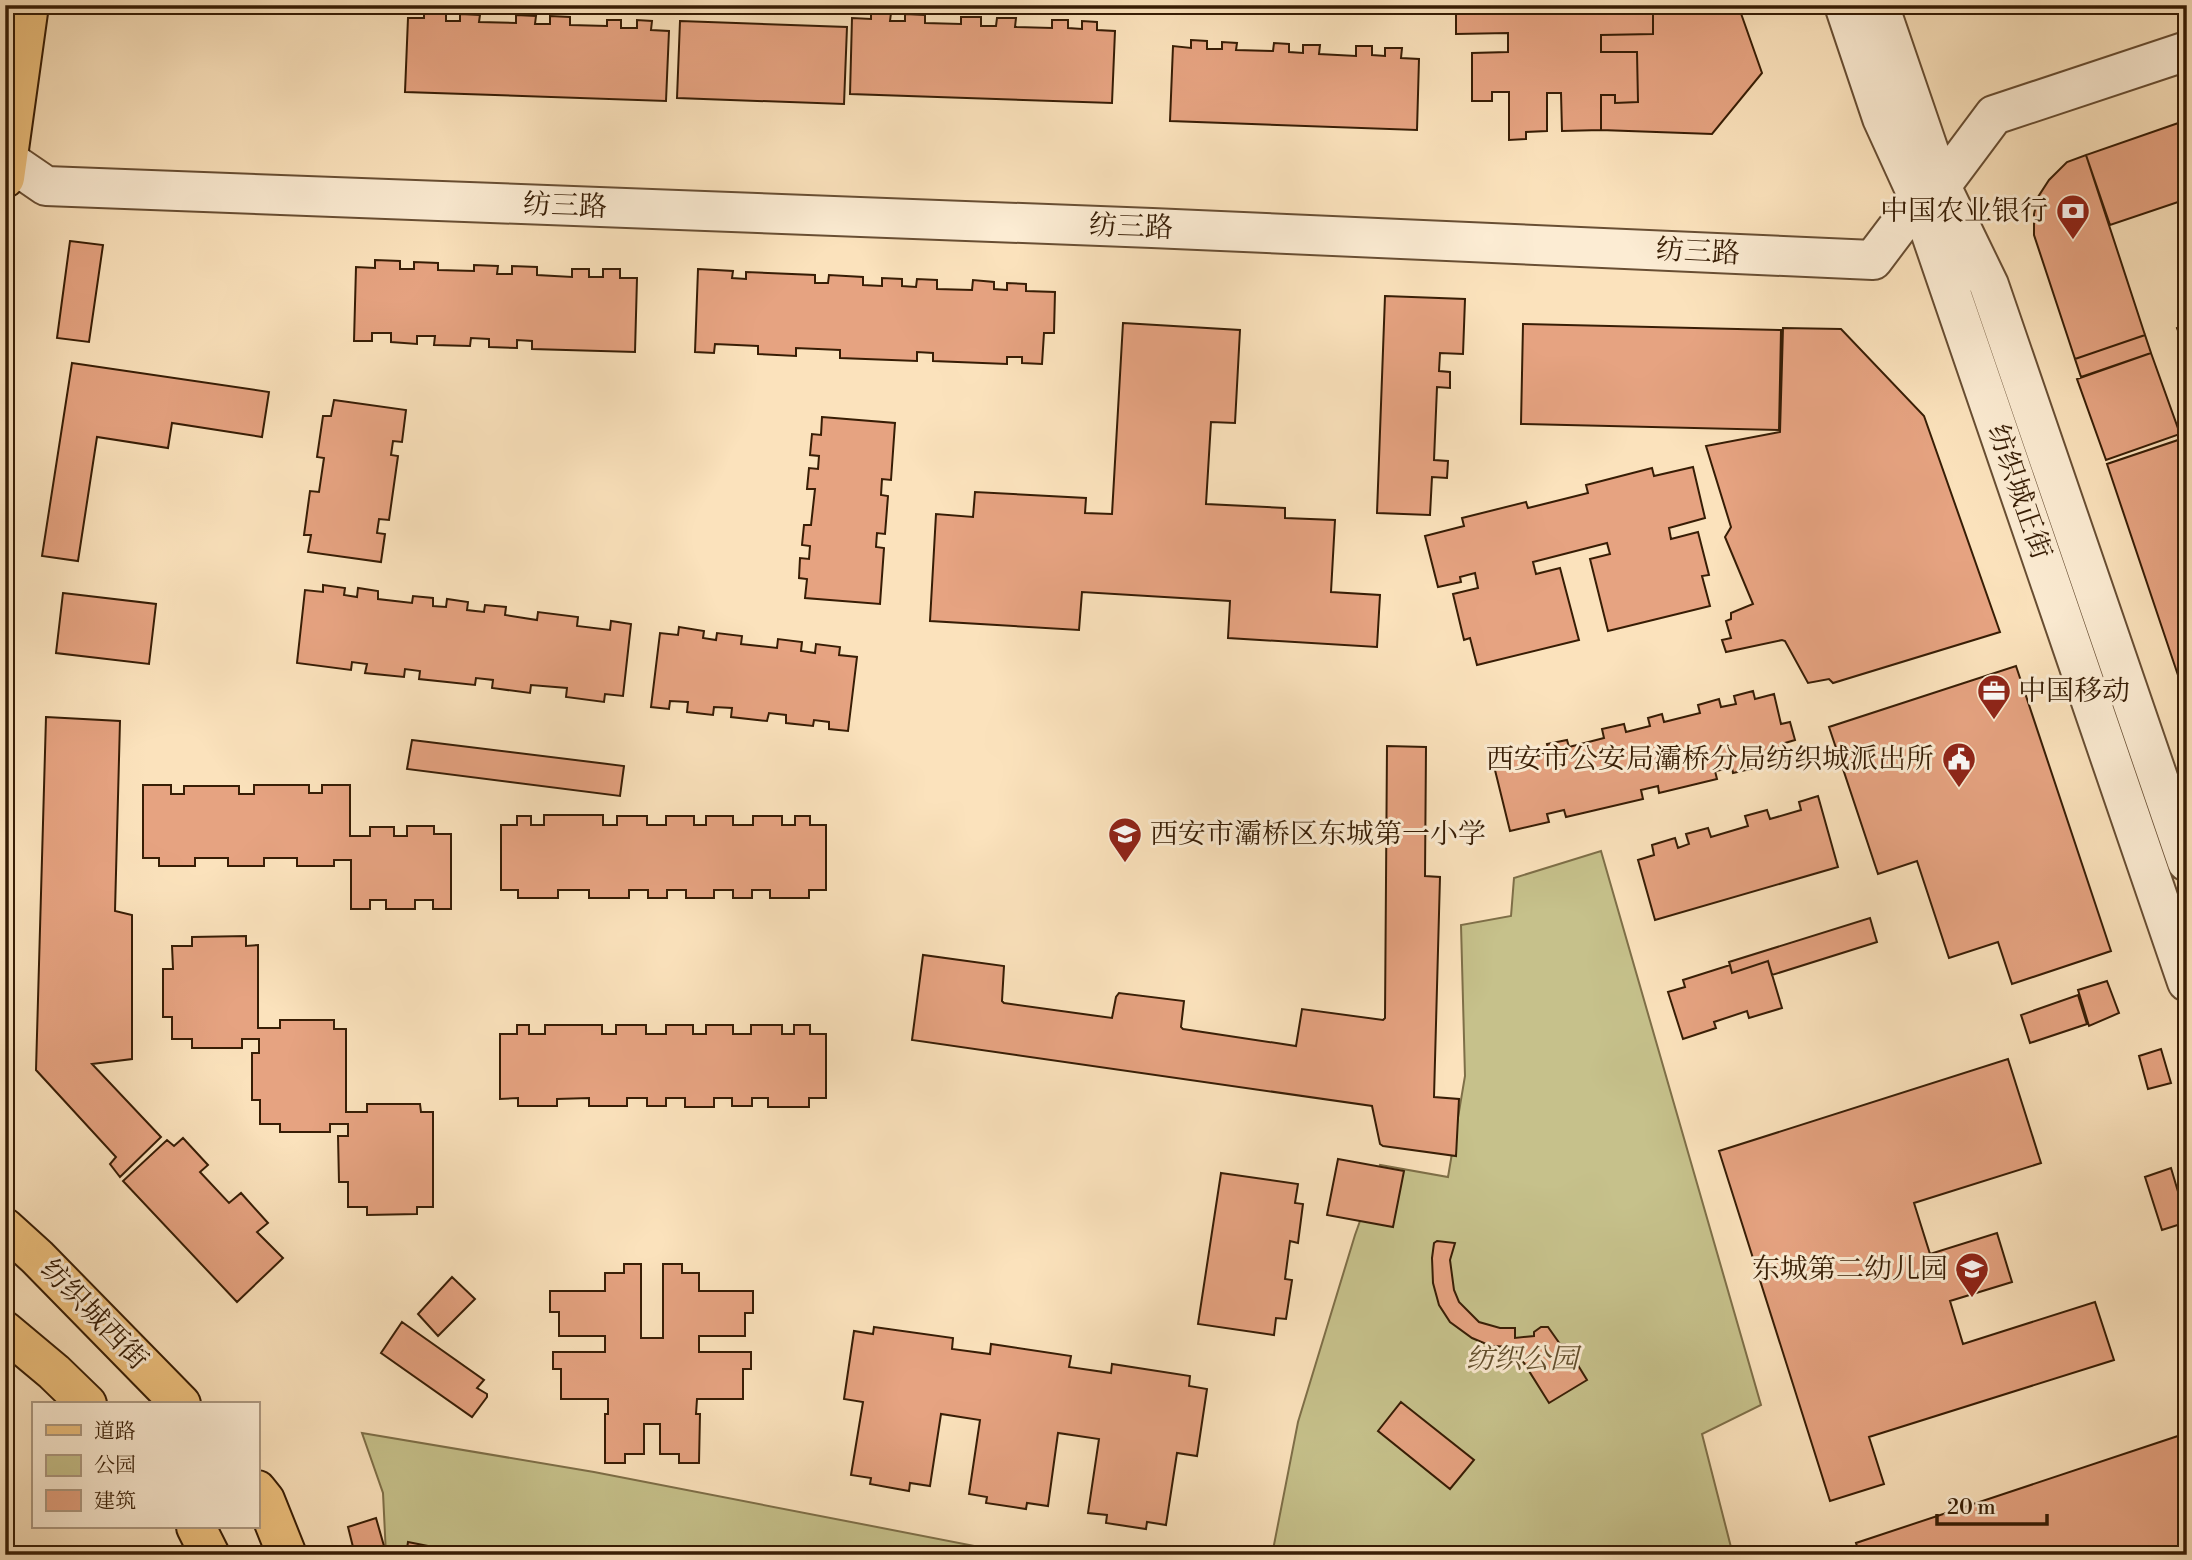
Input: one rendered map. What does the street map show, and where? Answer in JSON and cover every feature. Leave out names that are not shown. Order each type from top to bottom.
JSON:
[{"type":"main road","points":[[6,165],[29,5]]},
{"type":"main road","name":"纺织城西街","points":[[5,1228],[37,1257],[179,1402]]},
{"type":"main road","points":[[5,1332],[54,1372],[85,1402]]},
{"type":"main road","points":[[259,1492],[265,1500],[287,1555]]},
{"type":"main road","points":[[196,1528],[210,1555]]},
{"type":"street","name":"纺织城正街","points":[[1844,5],[1882,118],[1989,285],[2187,862]]},
{"type":"street","name":"纺织城正街","points":[[1879,5],[1930,193],[2187,982]]},
{"type":"street","name":"纺三路","points":[[6,165],[46,187],[1152,228],[1873,260],[1994,115],[2187,51]]},
{"type":"green space","name":"纺织公园","points":[[1601,851],[1761,1405],[1702,1434],[1733,1555],[1272,1555],[1298,1422],[1355,1235],[1380,1165],[1448,1177],[1465,1076],[1461,925],[1511,916],[1514,878]]},
{"type":"green space","points":[[362,1433],[594,1472],[1021,1555],[386,1555],[383,1493]]},
{"type":"building","points":[[1447,5],[1662,5],[1663,12],[1653,12],[1653,34],[1601,35],[1601,52],[1637,52],[1638,102],[1615,103],[1615,95],[1601,95],[1601,130],[1562,131],[1561,93],[1547,93],[1547,131],[1526,132],[1526,139],[1509,140],[1509,92],[1492,92],[1492,101],[1472,101],[1472,53],[1508,52],[1508,33],[1456,34],[1456,12],[1448,12]]},
{"type":"building","points":[[1662,5],[1738,5],[1762,73],[1712,134],[1601,130],[1601,95],[1615,95],[1615,103],[1638,102],[1637,52],[1601,52],[1601,35],[1653,34],[1653,12],[1663,12]]},
{"type":"building","points":[[424,10],[446,11],[446,21],[460,21],[460,14],[480,15],[479,22],[516,23],[516,15],[536,16],[535,24],[550,24],[550,16],[570,17],[570,25],[607,26],[607,20],[621,20],[621,28],[637,28],[637,20],[652,21],[651,30],[669,31],[666,101],[405,92],[408,18],[424,18]]},
{"type":"building","points":[[871,12],[891,13],[890,21],[905,21],[905,14],[925,15],[925,23],[961,24],[961,17],[981,17],[981,26],[996,26],[997,18],[1016,18],[1015,27],[1052,28],[1052,20],[1068,20],[1068,28],[1082,29],[1082,21],[1097,22],[1097,30],[1115,31],[1112,103],[850,94],[852,18],[871,19]]},
{"type":"building","points":[[680,21],[847,27],[844,104],[677,98]]},
{"type":"building","points":[[1191,40],[1207,41],[1207,49],[1222,49],[1222,42],[1237,43],[1236,50],[1273,51],[1274,43],[1289,44],[1289,52],[1303,53],[1303,45],[1320,45],[1319,54],[1356,56],[1356,46],[1372,46],[1372,55],[1385,56],[1385,48],[1402,48],[1401,58],[1419,59],[1417,130],[1170,121],[1173,46],[1191,48]]},
{"type":"building","points":[[2187,120],[2187,199],[2110,225],[2086,155]]},
{"type":"building","points":[[2086,155],[2145,335],[2075,359],[2034,235],[2034,214],[2038,197],[2049,180],[2067,162]]},
{"type":"building","points":[[70,241],[103,245],[89,342],[57,338]]},
{"type":"building","points":[[375,260],[400,261],[400,269],[414,269],[414,262],[438,263],[438,270],[474,271],[474,265],[498,266],[497,274],[512,274],[512,266],[537,267],[537,275],[572,277],[572,269],[589,269],[589,277],[603,277],[603,269],[620,269],[620,278],[637,278],[635,352],[532,349],[532,341],[517,340],[517,348],[489,347],[489,339],[471,338],[470,346],[434,345],[435,336],[417,336],[417,344],[391,342],[391,333],[372,333],[372,341],[354,341],[356,267],[375,268]]},
{"type":"building","points":[[698,269],[733,271],[732,278],[746,279],[746,272],[815,275],[815,283],[828,283],[829,275],[863,277],[863,285],[882,286],[882,278],[902,279],[902,286],[916,287],[917,279],[937,280],[937,289],[972,290],[973,280],[994,282],[994,289],[1007,290],[1007,283],[1026,284],[1026,291],[1055,292],[1054,333],[1044,333],[1042,364],[1022,363],[1022,357],[1007,357],[1007,364],[933,361],[933,353],[917,352],[917,361],[840,358],[840,350],[796,348],[796,356],[758,354],[758,346],[715,344],[714,353],[695,352]]},
{"type":"building","points":[[1385,296],[1465,299],[1463,354],[1440,353],[1439,371],[1450,372],[1450,388],[1437,387],[1434,460],[1448,461],[1447,478],[1432,477],[1430,515],[1377,513]]},
{"type":"building","points":[[1123,323],[1240,330],[1235,423],[1211,422],[1206,504],[1285,508],[1285,518],[1335,520],[1331,592],[1380,595],[1377,647],[1228,638],[1230,601],[1082,592],[1079,630],[930,621],[936,514],[973,517],[975,492],[1086,498],[1085,513],[1112,514]]},
{"type":"building","points":[[1523,324],[1781,330],[1779,430],[1521,424]]},
{"type":"building","points":[[2187,324],[2187,354],[2177,328]]},
{"type":"building","points":[[1783,328],[1841,329],[1924,416],[2000,632],[1833,683],[1829,679],[1808,683],[1782,640],[1726,652],[1722,640],[1731,638],[1726,621],[1731,619],[1731,613],[1753,604],[1725,537],[1731,527],[1706,446],[1780,432]]},
{"type":"building","points":[[2145,335],[2151,353],[2081,377],[2075,359]]},
{"type":"building","points":[[2151,353],[2180,434],[2106,460],[2077,379]]},
{"type":"building","points":[[72,363],[269,392],[262,437],[172,423],[168,448],[97,437],[78,561],[42,556]]},
{"type":"building","points":[[334,400],[406,410],[402,442],[393,441],[391,455],[398,456],[389,520],[379,519],[377,533],[385,534],[381,562],[308,552],[311,535],[304,535],[310,491],[319,492],[324,458],[317,457],[323,416],[331,416]]},
{"type":"building","points":[[822,417],[895,423],[891,480],[882,479],[881,495],[888,496],[885,534],[877,533],[876,547],[884,548],[880,604],[805,598],[807,579],[799,578],[800,558],[809,559],[810,546],[802,545],[804,525],[811,525],[815,489],[807,489],[809,468],[818,469],[819,456],[810,455],[812,434],[821,435]]},
{"type":"building","points":[[2187,437],[2187,702],[2107,464]]},
{"type":"building","points":[[1693,467],[1705,518],[1669,528],[1671,539],[1698,532],[1709,575],[1702,576],[1710,606],[1608,631],[1590,559],[1610,554],[1607,543],[1533,562],[1536,574],[1560,568],[1579,640],[1477,665],[1470,638],[1464,640],[1453,594],[1478,588],[1475,573],[1460,577],[1461,582],[1438,587],[1425,536],[1464,526],[1462,518],[1526,502],[1528,508],[1588,493],[1586,485],[1652,468],[1654,476]]},
{"type":"building","points":[[323,585],[345,588],[344,595],[357,597],[358,588],[378,591],[378,599],[412,603],[413,596],[433,598],[433,606],[446,607],[447,599],[468,602],[467,610],[484,612],[485,605],[506,607],[505,615],[537,620],[538,612],[578,617],[577,626],[610,630],[611,621],[631,624],[623,696],[605,694],[604,702],[566,697],[567,688],[531,685],[530,693],[492,688],[493,680],[476,678],[475,685],[419,679],[420,671],[405,669],[404,677],[365,673],[367,664],[352,662],[351,670],[297,663],[305,590],[323,592]]},
{"type":"building","points":[[63,593],[156,604],[149,664],[56,653]]},
{"type":"building","points":[[679,627],[704,631],[703,638],[716,640],[717,633],[742,636],[741,644],[777,648],[778,639],[802,642],[801,651],[815,653],[816,644],[840,647],[839,655],[857,657],[848,731],[829,729],[829,722],[814,720],[813,726],[786,723],[786,715],[769,713],[767,721],[731,717],[732,708],[714,707],[713,715],[687,712],[688,702],[670,701],[669,709],[651,707],[660,633],[678,635]]},
{"type":"building","points":[[2016,666],[2111,951],[2012,984],[1998,942],[1949,958],[1917,861],[1878,874],[1829,727]]},
{"type":"building","points":[[1753,691],[1755,699],[1774,694],[1781,724],[1790,722],[1795,740],[1785,743],[1789,760],[1733,773],[1732,768],[1715,771],[1717,779],[1659,793],[1658,786],[1641,790],[1643,799],[1566,817],[1564,810],[1547,814],[1549,822],[1510,831],[1494,766],[1511,763],[1509,755],[1522,752],[1524,758],[1549,752],[1547,744],[1567,740],[1569,747],[1604,738],[1602,729],[1624,724],[1626,732],[1650,726],[1648,718],[1662,714],[1664,722],[1700,713],[1698,705],[1719,699],[1721,707],[1736,704],[1734,696]]},
{"type":"building","points":[[46,717],[120,721],[115,911],[132,915],[132,1059],[92,1064],[161,1137],[120,1177],[110,1164],[116,1157],[36,1070]]},
{"type":"building","points":[[412,740],[624,766],[620,796],[407,769]]},
{"type":"building","points":[[1387,746],[1426,747],[1425,876],[1440,877],[1434,1097],[1459,1099],[1456,1156],[1383,1146],[1380,1144],[1372,1106],[912,1040],[923,955],[1004,966],[1004,1003],[1112,1018],[1119,993],[1184,1001],[1183,1029],[1296,1046],[1302,1009],[1383,1020]]},
{"type":"building","points":[[143,785],[171,785],[171,794],[184,794],[184,786],[239,786],[239,794],[254,794],[254,785],[309,785],[309,793],[322,793],[322,785],[350,785],[350,836],[370,836],[370,827],[394,827],[394,836],[407,836],[407,826],[434,826],[434,834],[451,834],[451,909],[433,909],[433,900],[415,900],[415,909],[386,909],[386,900],[370,900],[370,909],[351,909],[351,860],[334,860],[334,866],[297,866],[297,858],[264,858],[264,866],[228,866],[228,858],[195,858],[195,866],[159,866],[159,858],[143,858]]},
{"type":"building","points":[[1818,796],[1838,867],[1655,920],[1638,860],[1654,855],[1652,845],[1675,838],[1678,848],[1689,844],[1686,834],[1708,828],[1711,837],[1748,826],[1745,816],[1767,810],[1770,819],[1801,810],[1799,802]]},
{"type":"building","points":[[544,815],[603,815],[603,825],[617,825],[617,816],[647,816],[647,825],[666,825],[666,816],[694,816],[694,825],[706,825],[706,816],[733,816],[733,825],[753,825],[753,816],[782,816],[782,825],[795,825],[795,816],[810,816],[810,825],[826,825],[826,890],[809,890],[809,898],[770,898],[770,890],[752,890],[752,898],[733,898],[733,890],[714,890],[714,898],[686,898],[686,890],[667,890],[667,898],[648,898],[648,890],[629,890],[629,898],[589,898],[589,890],[558,890],[558,898],[518,898],[518,890],[501,890],[501,825],[517,825],[517,816],[531,816],[531,825],[544,825]]},
{"type":"building","points":[[1870,918],[1877,942],[1772,975],[1768,961],[1732,973],[1729,962]]},
{"type":"building","points":[[246,936],[246,946],[258,945],[258,1028],[280,1028],[280,1020],[334,1020],[334,1029],[346,1029],[346,1112],[367,1112],[367,1104],[420,1104],[421,1112],[433,1112],[433,1207],[417,1207],[417,1214],[367,1215],[367,1207],[348,1207],[348,1182],[339,1182],[338,1136],[348,1136],[348,1124],[330,1124],[330,1132],[280,1132],[280,1124],[260,1124],[260,1100],[252,1100],[252,1053],[259,1053],[259,1039],[242,1039],[242,1048],[192,1048],[192,1039],[172,1039],[172,1017],[163,1017],[163,969],[173,969],[172,946],[192,946],[192,937]]},
{"type":"building","points":[[1768,961],[1782,1008],[1749,1018],[1747,1011],[1714,1022],[1716,1028],[1683,1039],[1668,992],[1685,987],[1683,980],[1730,965],[1732,973]]},
{"type":"building","points":[[2107,981],[2119,1013],[2089,1026],[2078,990]]},
{"type":"building","points":[[2078,995],[2087,1024],[2030,1043],[2021,1015]]},
{"type":"building","points":[[517,1025],[529,1025],[529,1034],[545,1034],[545,1025],[602,1025],[602,1034],[616,1034],[616,1025],[646,1025],[646,1034],[666,1034],[666,1025],[693,1025],[693,1034],[706,1034],[706,1025],[733,1025],[733,1034],[751,1034],[751,1025],[782,1025],[782,1034],[794,1034],[794,1025],[810,1025],[810,1034],[826,1034],[826,1098],[809,1098],[809,1107],[768,1107],[768,1098],[752,1098],[752,1106],[732,1106],[732,1098],[714,1098],[714,1107],[685,1107],[685,1098],[666,1098],[666,1106],[647,1106],[647,1098],[627,1098],[627,1106],[589,1106],[589,1098],[557,1099],[557,1106],[518,1106],[518,1098],[500,1099],[500,1034],[517,1034]]},
{"type":"building","points":[[2161,1049],[2171,1083],[2148,1089],[2139,1056]]},
{"type":"building","points":[[2008,1059],[2041,1163],[1914,1203],[1930,1254],[1997,1233],[2012,1282],[1950,1301],[1963,1344],[2095,1302],[2114,1360],[1869,1437],[1884,1484],[1830,1501],[1719,1151]]},
{"type":"building","points":[[183,1138],[208,1165],[200,1172],[229,1203],[241,1193],[268,1223],[257,1232],[283,1258],[237,1302],[123,1181],[167,1140],[174,1146]]},
{"type":"building","points":[[1338,1159],[1404,1171],[1393,1227],[1327,1215]]},
{"type":"building","points":[[2171,1168],[2187,1222],[2162,1230],[2145,1177]]},
{"type":"building","points":[[1221,1173],[1298,1184],[1295,1203],[1303,1204],[1298,1243],[1290,1241],[1285,1279],[1292,1280],[1286,1319],[1276,1318],[1274,1335],[1198,1324]]},
{"type":"building","points":[[1434,1243],[1455,1243],[1450,1260],[1454,1290],[1459,1302],[1479,1322],[1500,1328],[1515,1328],[1515,1338],[1534,1336],[1534,1332],[1541,1327],[1548,1327],[1560,1344],[1565,1344],[1587,1380],[1549,1403],[1514,1347],[1491,1346],[1472,1338],[1450,1322],[1439,1305],[1433,1283],[1432,1258]]},
{"type":"building","points":[[624,1264],[641,1264],[641,1338],[663,1338],[663,1264],[682,1264],[682,1273],[699,1273],[699,1291],[753,1291],[753,1313],[745,1313],[745,1336],[699,1336],[699,1352],[751,1352],[751,1369],[743,1369],[743,1399],[697,1399],[696,1414],[700,1414],[699,1463],[679,1463],[679,1454],[660,1454],[660,1424],[644,1424],[644,1454],[625,1454],[625,1463],[605,1463],[605,1414],[608,1414],[608,1399],[561,1399],[561,1369],[553,1369],[553,1352],[605,1352],[605,1336],[559,1336],[559,1312],[550,1312],[550,1291],[605,1291],[605,1273],[624,1273]]},
{"type":"building","points":[[452,1277],[475,1299],[438,1336],[418,1314]]},
{"type":"building","points":[[402,1322],[484,1380],[477,1388],[487,1394],[487,1397],[472,1417],[381,1353]]},
{"type":"building","points":[[874,1327],[953,1338],[952,1349],[990,1354],[991,1344],[1071,1356],[1069,1367],[1111,1373],[1112,1364],[1190,1376],[1189,1386],[1207,1389],[1197,1456],[1177,1453],[1166,1525],[1147,1522],[1146,1529],[1106,1523],[1107,1515],[1088,1513],[1099,1439],[1058,1433],[1048,1506],[1027,1503],[1026,1509],[986,1503],[987,1497],[969,1494],[980,1420],[941,1414],[930,1486],[910,1483],[909,1491],[870,1484],[871,1478],[851,1475],[863,1402],[844,1399],[854,1331],[873,1334]]},
{"type":"building","points":[[1401,1402],[1474,1460],[1450,1489],[1378,1431]]},
{"type":"building","points":[[2187,1433],[2187,1555],[1860,1555],[1856,1543]]},
{"type":"building","points":[[376,1518],[386,1553],[406,1555],[355,1555],[348,1527]]},
{"type":"building","points":[[408,1542],[473,1555],[406,1555]]},
{"type":"place","name":"中国农业银行","points":[[2073,241]]},
{"type":"place","name":"中国移动","points":[[1994,721]]},
{"type":"place","name":"西安市公安局灞桥分局纺织城派出所","points":[[1959,789]]},
{"type":"place","name":"西安市灞桥区东城第一小学","points":[[1125,864]]},
{"type":"place","name":"东城第二幼儿园","points":[[1972,1299]]}]
